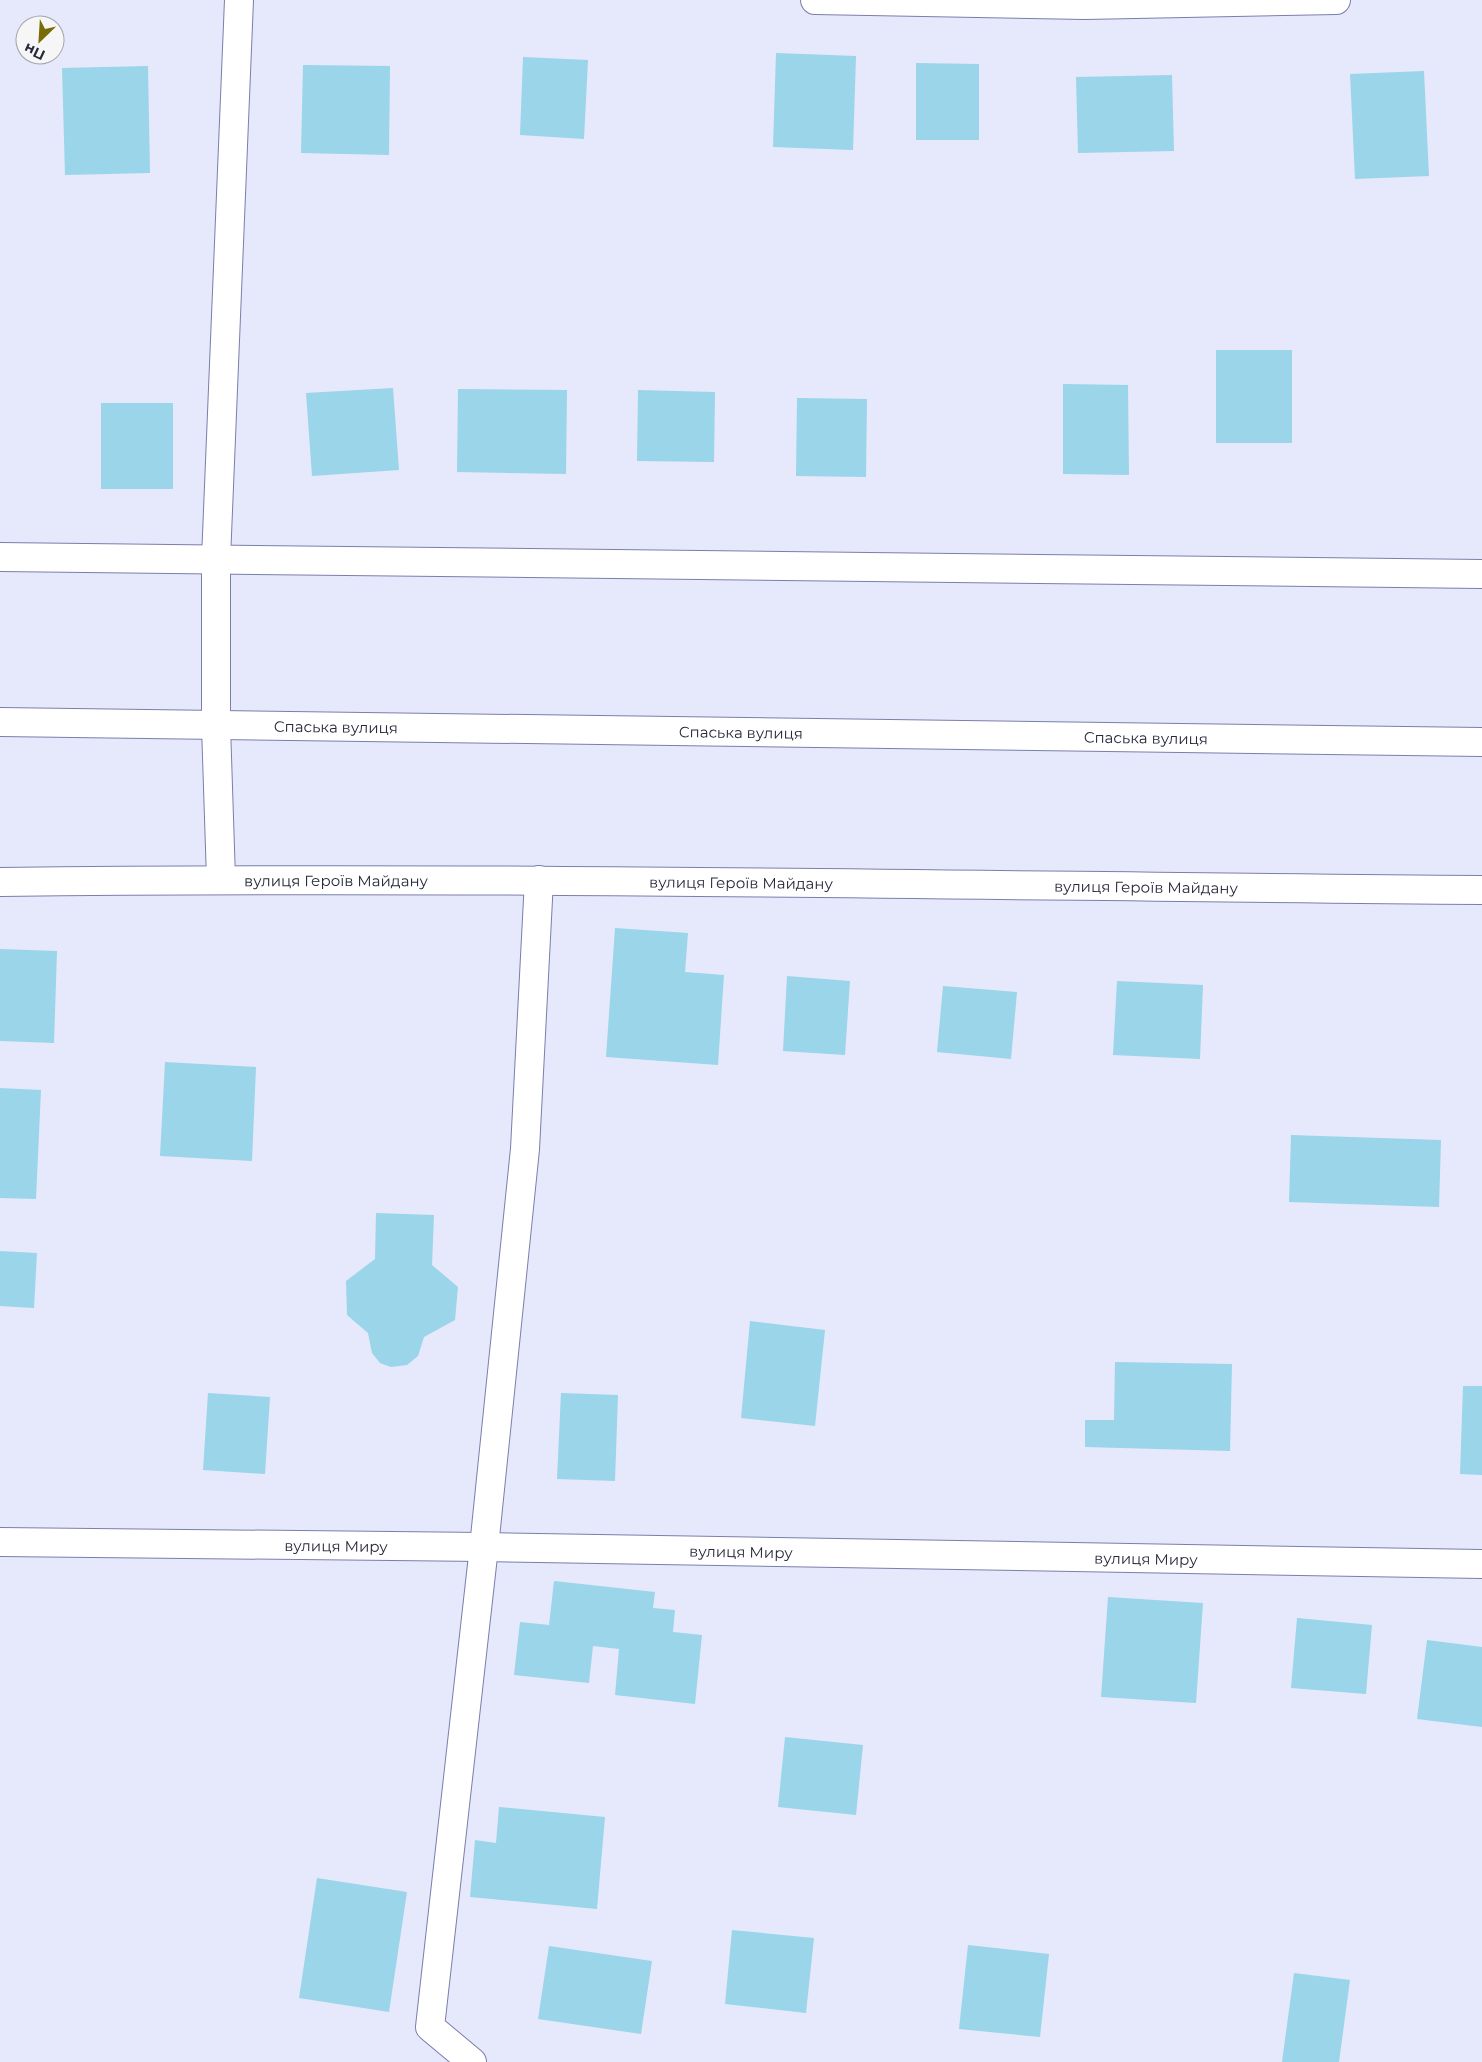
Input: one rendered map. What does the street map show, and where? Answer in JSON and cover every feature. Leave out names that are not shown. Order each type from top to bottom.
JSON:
[{"type":"street","points":[[221,879],[216,726],[216,558],[239,0]]},
{"type":"street","points":[[815,0],[1085,5],[1336,0]]},
{"type":"street","points":[[0,558],[216,558],[1482,574]]},
{"type":"street","name":"Спаська вулиця","points":[[0,722],[1482,742]]},
{"type":"street","name":"вулиця Героїв Майдану","points":[[0,882],[221,879],[539,880],[1482,890]]},
{"type":"street","points":[[472,2062],[430,2028],[484,1547],[525,1149],[539,880]]},
{"type":"street","name":"вулиця Миру","points":[[0,1542],[484,1547],[1482,1564]]},
{"type":"building","points":[[776,53],[856,56],[853,150],[773,147]]},
{"type":"building","points":[[523,57],[588,60],[584,139],[520,135]]},
{"type":"building","points":[[916,63],[979,64],[979,140],[916,140]]},
{"type":"building","points":[[303,65],[390,66],[389,155],[301,153]]},
{"type":"building","points":[[148,66],[150,173],[65,175],[62,68]]},
{"type":"building","points":[[1424,71],[1429,176],[1355,179],[1350,74]]},
{"type":"building","points":[[1172,75],[1174,151],[1078,153],[1076,77]]},
{"type":"building","points":[[1216,350],[1292,350],[1292,443],[1216,443]]},
{"type":"building","points":[[1063,384],[1128,385],[1129,475],[1063,474]]},
{"type":"building","points":[[393,388],[399,470],[312,476],[306,393]]},
{"type":"building","points":[[458,389],[567,390],[566,474],[457,472]]},
{"type":"building","points":[[638,390],[715,392],[714,462],[637,461]]},
{"type":"building","points":[[797,398],[867,399],[866,477],[796,476]]},
{"type":"building","points":[[101,403],[173,403],[173,489],[101,489]]},
{"type":"building","points":[[615,928],[688,933],[685,972],[724,975],[718,1065],[606,1057]]},
{"type":"building","points":[[0,949],[57,951],[54,1043],[0,1041]]},
{"type":"building","points":[[787,976],[850,981],[845,1055],[783,1051]]},
{"type":"building","points":[[1117,981],[1203,985],[1200,1059],[1113,1055]]},
{"type":"building","points":[[943,986],[1017,992],[1011,1059],[937,1052]]},
{"type":"building","points":[[165,1062],[256,1067],[252,1161],[160,1156]]},
{"type":"building","points":[[0,1088],[41,1090],[36,1199],[0,1198]]},
{"type":"building","points":[[1291,1135],[1441,1140],[1439,1207],[1289,1202]]},
{"type":"building","points":[[376,1213],[434,1215],[432,1265],[458,1287],[455,1320],[424,1337],[418,1356],[407,1365],[391,1367],[380,1363],[372,1353],[368,1333],[347,1315],[346,1281],[375,1259]]},
{"type":"building","points":[[0,1251],[37,1253],[34,1308],[0,1306]]},
{"type":"building","points":[[750,1321],[825,1330],[815,1426],[741,1418]]},
{"type":"building","points":[[1115,1362],[1232,1364],[1230,1451],[1085,1447],[1085,1420],[1114,1420]]},
{"type":"building","points":[[1463,1386],[1482,1386],[1482,1475],[1460,1474]]},
{"type":"building","points":[[208,1393],[270,1397],[265,1474],[203,1470]]},
{"type":"building","points":[[561,1393],[618,1395],[615,1481],[557,1479]]},
{"type":"building","points":[[554,1581],[655,1592],[653,1608],[675,1610],[673,1632],[702,1635],[695,1704],[615,1695],[619,1649],[593,1646],[589,1683],[514,1675],[520,1622],[549,1625]]},
{"type":"building","points":[[1108,1597],[1203,1603],[1196,1703],[1101,1697]]},
{"type":"building","points":[[1297,1618],[1372,1625],[1366,1694],[1291,1688]]},
{"type":"building","points":[[1427,1640],[1482,1647],[1482,1727],[1417,1719]]},
{"type":"building","points":[[785,1737],[863,1745],[856,1815],[778,1807]]},
{"type":"building","points":[[499,1807],[605,1817],[597,1909],[470,1897],[475,1840],[496,1843]]},
{"type":"building","points":[[317,1878],[407,1892],[389,2012],[299,1998]]},
{"type":"building","points":[[732,1930],[814,1938],[806,2013],[725,2004]]},
{"type":"building","points":[[968,1945],[1049,1954],[1040,2037],[959,2029]]},
{"type":"building","points":[[549,1946],[652,1961],[641,2034],[538,2019]]},
{"type":"building","points":[[1294,1973],[1350,1980],[1339,2062],[1282,2062]]}]
